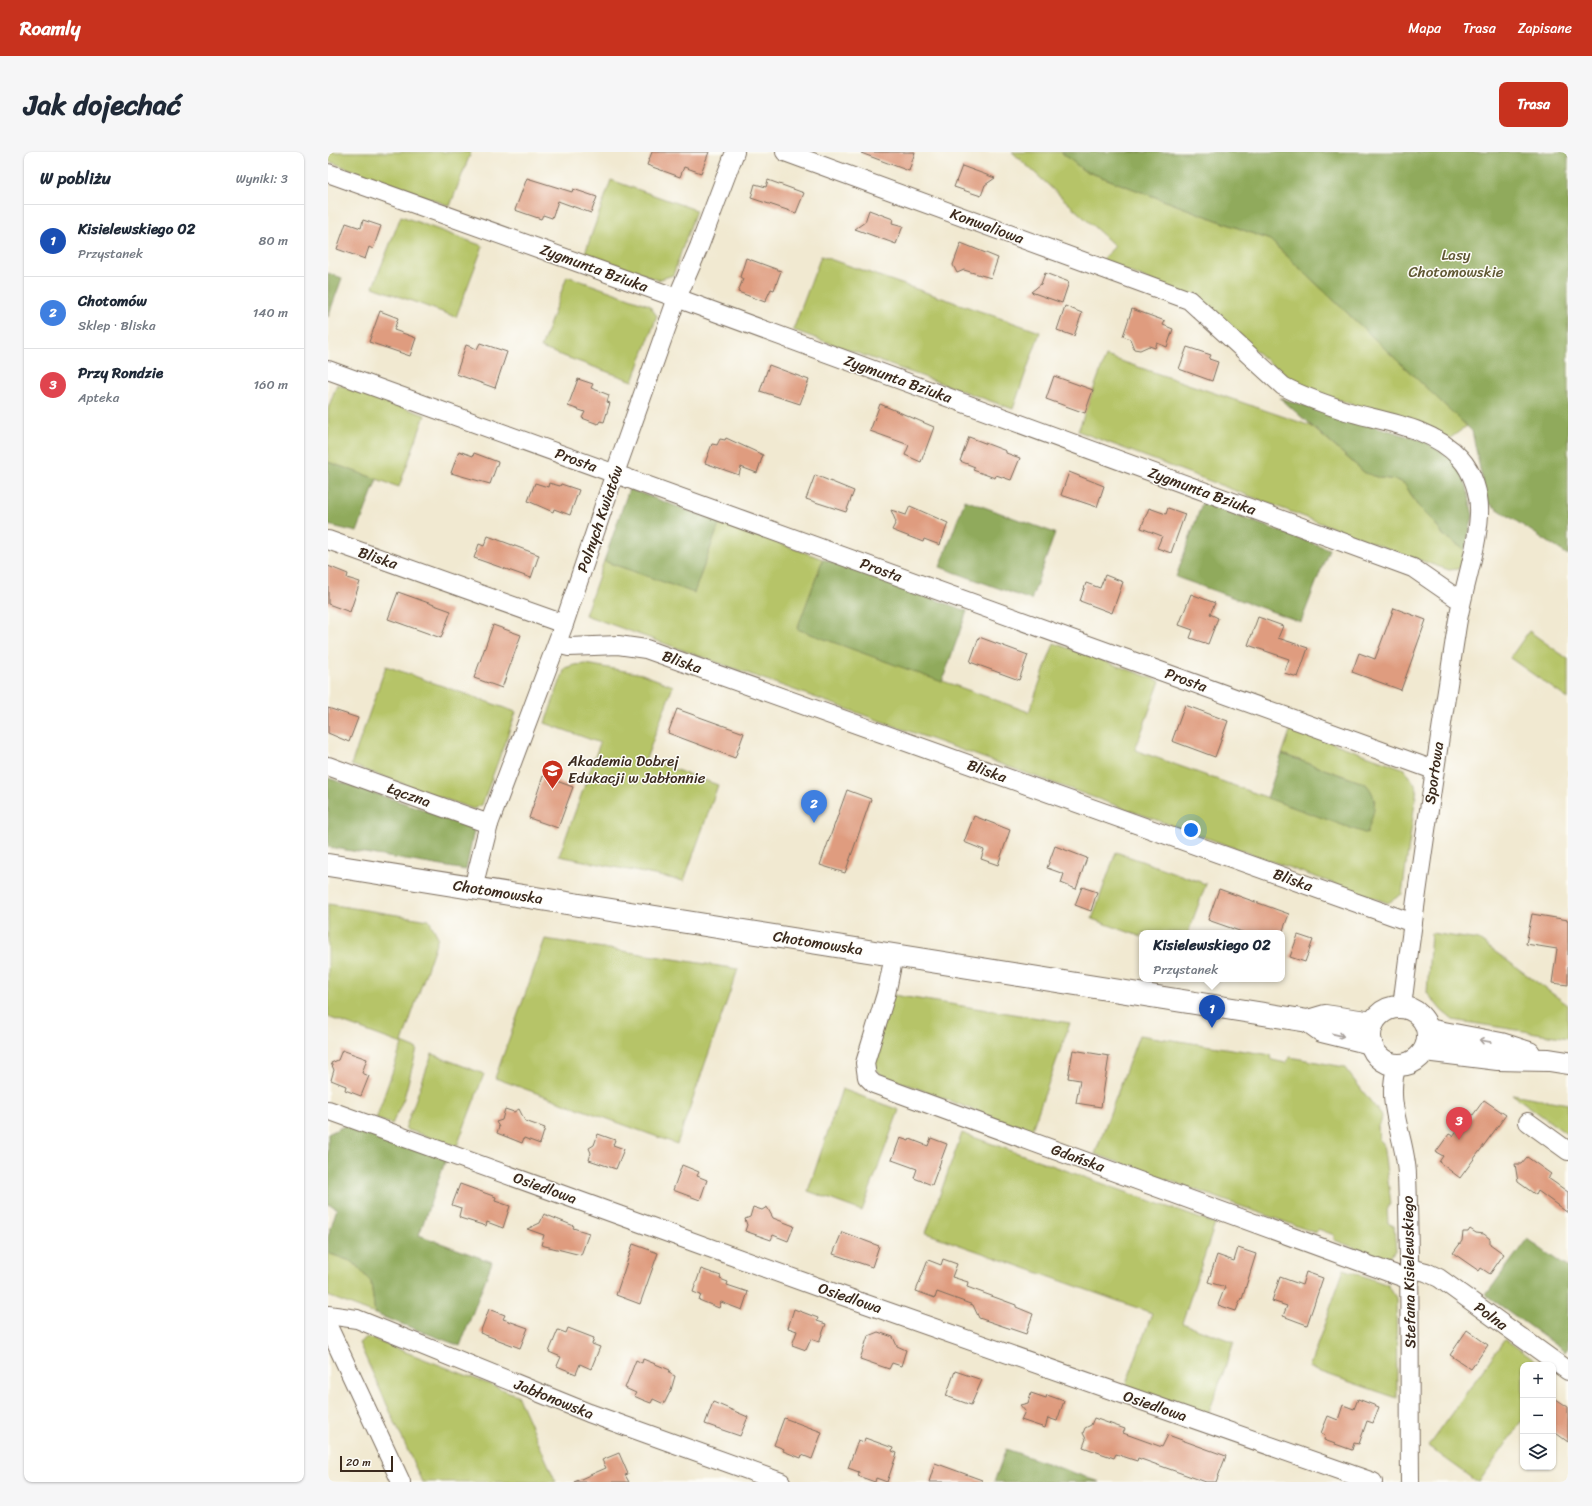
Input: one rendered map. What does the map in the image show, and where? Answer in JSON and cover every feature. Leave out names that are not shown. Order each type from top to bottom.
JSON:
[{"type":"street","name":"Polnych Kwiatów","points":[[475,889],[489,824],[557,644],[615,473],[677,298],[699,248],[735,152]]},
{"type":"street","name":"Konwaliowa","points":[[785,152],[1189,300]]},
{"type":"street","name":"Zygmunta Bziuka","points":[[328,173],[677,298],[1413,568],[1455,597],[1462,599]]},
{"type":"street","name":"Sportowa","points":[[1189,300],[1283,386],[1297,394],[1346,410],[1405,426],[1447,447],[1464,463],[1476,488],[1479,512],[1476,541],[1462,599],[1434,770],[1402,1007]]},
{"type":"street","name":"Prosta","points":[[328,370],[1434,770]]},
{"type":"street","name":"Bliska","points":[[328,540],[564,624]]},
{"type":"street","name":"Bliska","points":[[557,644],[569,647],[618,645],[646,649],[1414,923]]},
{"type":"street","name":"Łączna","points":[[328,766],[489,824]]},
{"type":"street","name":"Chotomowska","points":[[328,865],[1308,1021],[1322,1031],[1372,1033]]},
{"type":"street","name":"Gdańska","points":[[894,956],[886,994],[865,1063],[867,1077],[874,1084],[1410,1274]]},
{"type":"street","points":[[1391,1007],[1402,1007],[1416,1011],[1422,1017],[1426,1040],[1413,1062],[1397,1065],[1382,1059],[1376,1054],[1372,1033],[1384,1011],[1391,1007]]},
{"type":"street","points":[[1426,1040],[1498,1059],[1558,1061]]},
{"type":"street","name":"Stefana Kisielewskiego","points":[[1397,1065],[1393,1078],[1393,1100],[1407,1173],[1410,1274],[1410,1482]]},
{"type":"street","name":"Osiedlowa","points":[[328,1110],[833,1292],[1373,1482]]},
{"type":"street","points":[[1528,1122],[1568,1151]]},
{"type":"street","name":"Polna","points":[[1410,1274],[1426,1272],[1439,1278],[1568,1371]]},
{"type":"street","name":"Jabłonowska","points":[[328,1315],[358,1319],[589,1413],[781,1482]]},
{"type":"street","points":[[328,1326],[401,1482]]},
{"type":"green space","points":[[328,152],[471,152],[450,206],[328,161]]},
{"type":"green space","points":[[1012,152],[1061,152],[1083,170],[1270,240],[1467,426],[1449,439],[1300,386],[1283,375],[1197,299],[1104,262],[1104,258],[1115,246]]},
{"type":"green space","name":"Lasy Chotomowskie","points":[[1061,152],[1568,152],[1568,555],[1487,502],[1472,431],[1270,240],[1083,170]]},
{"type":"green space","points":[[611,180],[696,210],[673,275],[658,280],[585,253]]},
{"type":"green space","points":[[401,216],[483,246],[456,317],[373,287]]},
{"type":"green space","points":[[821,256],[1040,332],[1013,409],[793,330]]},
{"type":"green space","points":[[328,273],[342,278],[328,317]]},
{"type":"green space","points":[[567,276],[649,305],[657,316],[633,381],[541,348]]},
{"type":"green space","points":[[1106,356],[1311,426],[1365,473],[1381,478],[1396,480],[1405,484],[1417,505],[1433,521],[1443,535],[1465,550],[1461,565],[1458,569],[1449,570],[1410,557],[1078,431]]},
{"type":"green space","points":[[337,384],[425,415],[399,487],[328,462],[328,409]]},
{"type":"green space","points":[[1280,398],[1424,441],[1452,459],[1461,472],[1467,487],[1473,516],[1465,550],[1443,535],[1433,521],[1417,505],[1405,484],[1396,480],[1381,478],[1365,473]]},
{"type":"green space","points":[[328,462],[377,479],[357,532],[328,525]]},
{"type":"green space","points":[[629,489],[720,522],[694,593],[604,561]]},
{"type":"green space","points":[[965,500],[1055,533],[1031,600],[940,567]]},
{"type":"green space","points":[[1202,503],[1329,549],[1301,622],[1176,577]]},
{"type":"green space","points":[[720,522],[823,559],[798,629],[1029,712],[1054,643],[1160,681],[1135,750],[1366,833],[1375,800],[1366,784],[1282,754],[1291,728],[1405,769],[1417,788],[1402,894],[1388,903],[585,615],[604,561],[694,592]]},
{"type":"green space","points":[[823,559],[967,611],[942,682],[797,629]]},
{"type":"green space","points":[[1529,631],[1568,659],[1568,699],[1510,658]]},
{"type":"green space","points":[[586,664],[642,674],[673,686],[646,759],[718,785],[684,881],[559,856],[600,743],[545,723],[565,668],[574,665]]},
{"type":"green space","points":[[386,666],[516,712],[482,805],[473,809],[351,765]]},
{"type":"green space","points":[[1282,754],[1366,784],[1371,790],[1374,802],[1373,814],[1367,834],[1267,798]]},
{"type":"green space","points":[[328,778],[468,824],[474,830],[466,870],[328,847]]},
{"type":"green space","points":[[1116,852],[1206,884],[1189,930],[1139,930],[1139,936],[1092,919]]},
{"type":"green space","points":[[328,904],[429,920],[438,937],[402,1043],[417,1049],[404,1098],[392,1124],[376,1119],[402,1044],[328,1017]]},
{"type":"green space","points":[[1431,933],[1479,940],[1568,1005],[1568,1038],[1453,1020],[1442,1011],[1427,993]]},
{"type":"green space","points":[[545,939],[738,969],[677,1144],[495,1078]]},
{"type":"green space","points":[[893,995],[1070,1023],[1031,1132],[880,1074],[872,1062]]},
{"type":"green space","points":[[1139,1035],[1271,1055],[1272,1060],[1286,1063],[1290,1057],[1344,1067],[1382,1116],[1381,1122],[1378,1125],[1379,1139],[1383,1143],[1391,1204],[1387,1207],[1388,1223],[1394,1226],[1396,1251],[1385,1259],[1334,1240],[1334,1235],[1318,1229],[1316,1233],[1095,1154]]},
{"type":"green space","points":[[432,1054],[484,1074],[457,1146],[405,1129]]},
{"type":"green space","points":[[842,1089],[899,1110],[862,1211],[808,1191]]},
{"type":"green space","points":[[1512,1094],[1568,1104],[1568,1135]]},
{"type":"green space","points":[[346,1125],[446,1159],[419,1235],[492,1262],[460,1346],[375,1314],[371,1282],[353,1262],[328,1253],[328,1237],[337,1208],[328,1204],[328,1134]]},
{"type":"green space","points":[[962,1133],[1215,1224],[1182,1323],[1234,1342],[1207,1418],[1125,1387],[1152,1313],[926,1233]]},
{"type":"green space","points":[[1527,1239],[1568,1268],[1568,1348],[1565,1352],[1486,1295]]},
{"type":"green space","points":[[328,1253],[353,1262],[371,1282],[375,1314],[328,1296]]},
{"type":"green space","points":[[1344,1269],[1388,1285],[1396,1298],[1397,1398],[1309,1368]]},
{"type":"green space","points":[[367,1337],[517,1395],[556,1482],[422,1482],[359,1343]]},
{"type":"green space","points":[[1505,1339],[1537,1362],[1520,1362],[1520,1424],[1479,1482],[1428,1446]]},
{"type":"green space","points":[[1006,1449],[1100,1482],[994,1482]]},
{"type":"building","points":[[652,152],[709,152],[701,173],[684,167],[680,177],[647,165]]},
{"type":"building","points":[[915,152],[909,171],[861,153]]},
{"type":"building","points":[[962,166],[995,178],[985,185],[981,196],[954,187]]},
{"type":"building","points":[[527,178],[572,192],[573,189],[597,197],[591,213],[558,201],[552,218],[543,215],[541,219],[515,210]]},
{"type":"building","points":[[768,180],[804,193],[796,213],[751,198],[755,184],[766,187]]},
{"type":"building","points":[[869,210],[893,219],[892,223],[903,226],[896,244],[855,229],[865,222]]},
{"type":"building","points":[[363,220],[381,226],[373,249],[369,247],[365,259],[337,249],[346,223],[361,228]]},
{"type":"building","points":[[961,243],[998,258],[991,278],[964,270],[957,273],[953,265]]},
{"type":"building","points":[[746,258],[781,271],[774,290],[771,289],[765,302],[738,292],[743,279],[740,277]]},
{"type":"building","points":[[1045,273],[1069,282],[1062,303],[1031,292],[1041,284]]},
{"type":"building","points":[[1065,306],[1082,313],[1074,336],[1057,330]]},
{"type":"building","points":[[1132,309],[1165,321],[1163,325],[1173,329],[1167,347],[1157,343],[1155,348],[1149,346],[1140,350],[1134,349],[1130,339],[1123,336]]},
{"type":"building","points":[[380,311],[398,318],[394,330],[416,338],[410,356],[369,342]]},
{"type":"building","points":[[480,343],[507,352],[495,388],[456,374],[466,345],[477,349]]},
{"type":"building","points":[[1187,347],[1211,355],[1209,359],[1218,362],[1212,381],[1179,369]]},
{"type":"building","points":[[769,365],[809,380],[800,404],[760,391]]},
{"type":"building","points":[[1054,376],[1093,390],[1085,413],[1046,399]]},
{"type":"building","points":[[578,379],[593,384],[591,388],[609,395],[607,402],[610,403],[604,422],[600,421],[598,424],[582,418],[585,412],[568,406]]},
{"type":"building","points":[[880,404],[934,427],[921,462],[905,455],[909,445],[870,431]]},
{"type":"building","points":[[969,437],[1020,458],[1011,480],[996,475],[995,478],[973,470],[975,467],[960,461]]},
{"type":"building","points":[[726,438],[763,455],[757,473],[741,467],[739,475],[705,463],[712,444],[717,445],[720,439],[725,440]]},
{"type":"building","points":[[459,451],[473,456],[474,453],[498,462],[490,484],[451,473]]},
{"type":"building","points":[[1069,472],[1104,486],[1097,507],[1061,495]]},
{"type":"building","points":[[815,475],[854,491],[846,512],[806,499]]},
{"type":"building","points":[[535,483],[548,487],[549,483],[560,486],[561,484],[579,490],[570,515],[554,509],[553,512],[528,501]]},
{"type":"building","points":[[910,506],[948,523],[940,545],[924,539],[923,542],[892,530],[896,522],[891,510],[906,515]]},
{"type":"building","points":[[1149,508],[1166,514],[1168,508],[1185,514],[1171,553],[1157,548],[1162,536],[1141,528]]},
{"type":"building","points":[[488,536],[539,555],[531,578],[474,558],[479,544],[484,546]]},
{"type":"building","points":[[328,566],[348,574],[347,578],[360,582],[350,612],[328,604]]},
{"type":"building","points":[[1105,575],[1123,582],[1112,613],[1080,601],[1086,583],[1100,588]]},
{"type":"building","points":[[398,592],[451,611],[441,638],[388,619]]},
{"type":"building","points":[[1191,594],[1215,603],[1210,614],[1218,618],[1208,644],[1190,638],[1193,630],[1179,625]]},
{"type":"building","points":[[1394,608],[1426,620],[1401,690],[1352,672],[1359,653],[1375,659]]},
{"type":"building","points":[[1258,617],[1283,626],[1278,638],[1308,648],[1298,677],[1284,673],[1289,659],[1248,645]]},
{"type":"building","points":[[493,625],[521,635],[502,688],[474,678]]},
{"type":"building","points":[[979,637],[1028,655],[1019,680],[970,662]]},
{"type":"building","points":[[1185,705],[1228,721],[1215,757],[1172,741]]},
{"type":"building","points":[[328,708],[358,718],[349,742],[328,733]]},
{"type":"building","points":[[677,709],[744,733],[735,758],[668,733]]},
{"type":"building","points":[[543,776],[573,787],[558,828],[529,818]]},
{"type":"building","points":[[847,790],[871,799],[845,873],[820,865]]},
{"type":"building","points":[[974,816],[1010,830],[998,865],[981,859],[984,850],[964,842]]},
{"type":"building","points":[[1055,846],[1087,858],[1076,889],[1061,883],[1064,874],[1047,868]]},
{"type":"building","points":[[1082,887],[1097,892],[1091,911],[1075,905]]},
{"type":"building","points":[[1219,889],[1289,914],[1283,930],[1236,930],[1208,920]]},
{"type":"building","points":[[1532,914],[1568,920],[1568,985],[1552,983],[1557,949],[1526,944]]},
{"type":"building","points":[[1298,935],[1313,940],[1305,962],[1290,957]]},
{"type":"building","points":[[342,1050],[367,1059],[362,1073],[369,1076],[361,1096],[345,1090],[346,1086],[331,1080],[334,1070],[331,1063],[338,1060]]},
{"type":"building","points":[[1073,1050],[1109,1056],[1101,1107],[1076,1103],[1080,1080],[1068,1078]]},
{"type":"building","points":[[1484,1100],[1506,1115],[1460,1178],[1439,1162],[1443,1156],[1436,1152],[1449,1134],[1453,1136],[1467,1117],[1470,1119]]},
{"type":"building","points":[[505,1109],[514,1112],[519,1109],[525,1121],[545,1128],[540,1144],[524,1138],[522,1143],[497,1133],[499,1127],[496,1122],[502,1120]]},
{"type":"building","points":[[598,1134],[615,1140],[613,1145],[624,1149],[616,1169],[589,1160],[591,1153],[589,1148],[594,1145]]},
{"type":"building","points":[[900,1138],[909,1141],[910,1139],[928,1146],[931,1138],[947,1144],[932,1185],[914,1178],[917,1169],[892,1160]]},
{"type":"building","points":[[1527,1157],[1551,1174],[1548,1178],[1568,1192],[1568,1213],[1538,1191],[1536,1195],[1518,1182],[1515,1164],[1521,1164]]},
{"type":"building","points":[[682,1165],[699,1172],[697,1176],[707,1180],[700,1200],[673,1190]]},
{"type":"building","points":[[460,1184],[496,1197],[495,1201],[510,1206],[503,1228],[487,1222],[486,1226],[460,1218],[461,1208],[452,1205]]},
{"type":"building","points":[[753,1207],[762,1210],[767,1207],[773,1218],[794,1226],[788,1241],[773,1235],[771,1240],[745,1231],[747,1225],[745,1219],[750,1217]]},
{"type":"building","points":[[544,1214],[574,1226],[573,1228],[589,1233],[581,1255],[541,1245],[544,1235],[527,1229],[540,1223]]},
{"type":"building","points":[[1470,1229],[1476,1233],[1484,1234],[1490,1239],[1490,1244],[1504,1254],[1490,1274],[1481,1268],[1479,1271],[1453,1253],[1462,1241],[1463,1232],[1468,1232]]},
{"type":"building","points":[[842,1232],[879,1246],[872,1267],[833,1254]]},
{"type":"building","points":[[633,1244],[658,1253],[640,1304],[616,1295]]},
{"type":"building","points":[[1238,1248],[1256,1254],[1242,1299],[1241,1298],[1236,1311],[1218,1305],[1225,1287],[1208,1282],[1217,1255],[1234,1261]]},
{"type":"building","points":[[943,1259],[957,1264],[952,1277],[968,1282],[967,1287],[1016,1305],[1016,1307],[1033,1314],[1026,1334],[979,1318],[973,1305],[937,1292],[935,1298],[916,1291],[928,1260],[941,1265]]},
{"type":"building","points":[[701,1269],[721,1276],[720,1279],[728,1282],[727,1285],[748,1292],[742,1310],[721,1302],[719,1308],[699,1300],[701,1295],[693,1292]]},
{"type":"building","points":[[1306,1272],[1323,1278],[1307,1325],[1283,1316],[1287,1306],[1272,1301],[1280,1277],[1302,1285]]},
{"type":"building","points":[[489,1309],[505,1315],[503,1319],[528,1328],[520,1348],[480,1333]]},
{"type":"building","points":[[794,1309],[818,1318],[817,1321],[826,1324],[819,1342],[811,1339],[806,1350],[792,1345],[797,1331],[788,1328]]},
{"type":"building","points":[[568,1328],[594,1338],[592,1344],[600,1347],[591,1369],[580,1364],[576,1374],[557,1366],[561,1357],[549,1352],[558,1330],[566,1333]]},
{"type":"building","points":[[1467,1330],[1488,1345],[1471,1369],[1450,1355]]},
{"type":"building","points":[[878,1332],[893,1337],[897,1346],[906,1350],[901,1366],[892,1363],[889,1369],[860,1359],[868,1336]]},
{"type":"building","points":[[643,1359],[670,1370],[669,1373],[675,1376],[671,1390],[664,1404],[653,1399],[651,1403],[643,1400],[634,1396],[636,1393],[625,1388],[636,1360],[642,1363]]},
{"type":"building","points":[[955,1371],[982,1380],[971,1405],[946,1396]]},
{"type":"building","points":[[1031,1393],[1046,1398],[1047,1395],[1064,1401],[1057,1421],[1048,1418],[1045,1428],[1021,1420],[1025,1411],[1020,1405],[1028,1403]]},
{"type":"building","points":[[1358,1399],[1379,1407],[1373,1423],[1367,1421],[1359,1444],[1354,1443],[1352,1450],[1324,1440],[1325,1435],[1321,1433],[1328,1416],[1338,1420],[1343,1405],[1354,1409]]},
{"type":"building","points":[[1556,1399],[1568,1407],[1568,1442],[1556,1433]]},
{"type":"building","points":[[713,1402],[748,1417],[740,1436],[705,1424]]},
{"type":"building","points":[[784,1418],[822,1432],[812,1459],[802,1455],[801,1458],[783,1451],[784,1449],[774,1445]]},
{"type":"building","points":[[1094,1418],[1125,1429],[1123,1433],[1162,1447],[1168,1435],[1226,1456],[1216,1482],[1206,1482],[1138,1458],[1137,1461],[1116,1454],[1114,1458],[1083,1447],[1086,1439],[1083,1433],[1085,1428],[1091,1425]]},
{"type":"building","points":[[865,1438],[893,1448],[892,1451],[897,1453],[887,1482],[876,1478],[875,1482],[858,1476],[859,1472],[848,1468],[858,1440],[864,1442]]},
{"type":"building","points":[[619,1453],[628,1474],[625,1475],[629,1482],[574,1482],[606,1468],[602,1460]]},
{"type":"building","points":[[935,1463],[982,1480],[981,1482],[929,1482]]},
{"type":"place","name":"Akademia Dobrej Edukacji w Jabłonnie","points":[[552,790]]},
{"type":"place","name":"Chotomów","points":[[814,823]]},
{"type":"place","name":"Kisielewskiego 02","points":[[1212,1028]]},
{"type":"place","name":"Przy Rondzie","points":[[1459,1140]]}]
